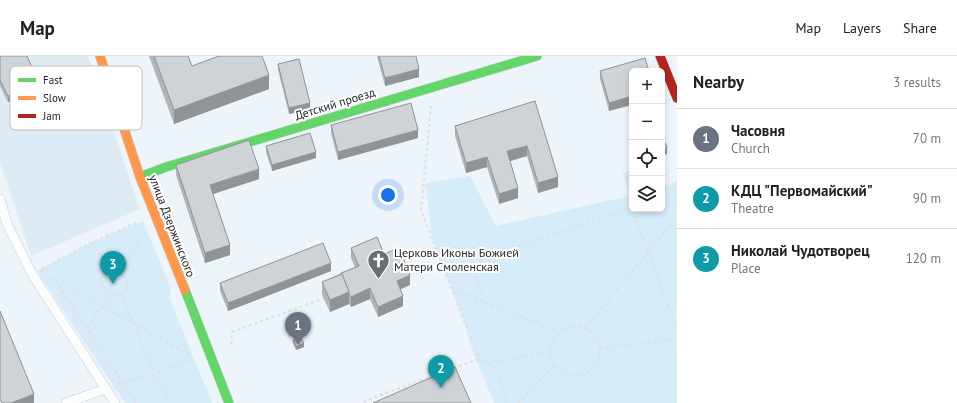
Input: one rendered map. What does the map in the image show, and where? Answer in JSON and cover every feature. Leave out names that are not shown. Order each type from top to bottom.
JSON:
[{"type":"street","name":"улица Дзержинского","points":[[100,56],[103,66]]},
{"type":"street","name":"Детский проезд","points":[[140,177],[166,167],[537,56]]},
{"type":"street","points":[[660,56],[677,98]]},
{"type":"street","name":"улица Дзержинского","points":[[124,130],[140,177],[229,403]]},
{"type":"lane","points":[[0,199],[3,225],[32,274],[115,403]]},
{"type":"lane","points":[[66,403],[105,389]]},
{"type":"path","points":[[433,87],[421,210],[480,361]]},
{"type":"path","points":[[445,273],[629,208]]},
{"type":"path","points":[[633,212],[677,329]]},
{"type":"path","points":[[586,328],[677,217]]},
{"type":"path","points":[[37,271],[93,242],[143,219]]},
{"type":"path","points":[[121,271],[147,228]]},
{"type":"path","points":[[93,242],[109,272]]},
{"type":"path","points":[[471,264],[484,302]]},
{"type":"path","points":[[109,272],[121,271]]},
{"type":"path","points":[[121,271],[129,284],[121,295]]},
{"type":"path","points":[[108,295],[102,283],[109,272]]},
{"type":"path","points":[[49,278],[134,323],[194,358],[154,374],[123,382],[105,389]]},
{"type":"path","points":[[55,281],[136,403]]},
{"type":"path","points":[[451,289],[559,332]]},
{"type":"path","points":[[108,295],[121,295]]},
{"type":"path","points":[[87,328],[108,295]]},
{"type":"path","points":[[121,295],[134,323],[154,374],[170,403]]},
{"type":"path","points":[[231,344],[232,332],[322,299]]},
{"type":"path","points":[[569,326],[586,328],[593,333],[598,340],[600,356],[597,364],[591,371],[584,375],[567,375],[554,366],[550,350],[551,342],[559,332],[569,326]]},
{"type":"path","points":[[600,348],[677,339]]},
{"type":"path","points":[[488,364],[550,350]]},
{"type":"path","points":[[364,403],[367,400],[476,360],[488,364],[495,370],[502,384],[506,403]]},
{"type":"path","points":[[518,403],[554,366]]},
{"type":"shaded area","points":[[0,56],[88,56],[91,66],[10,66],[10,130],[113,130],[140,209],[31,256],[0,163]]},
{"type":"shaded area","points":[[629,172],[629,196],[623,173]]},
{"type":"shaded area","points":[[470,176],[496,226],[629,196],[629,212],[665,212],[665,183],[666,186],[677,181],[677,403],[494,403],[473,352],[463,318],[431,233],[426,183]]},
{"type":"shaded area","points":[[143,221],[171,289],[169,297],[212,403],[125,403],[37,271],[93,242]]},
{"type":"building","points":[[0,56],[27,56],[32,66],[10,66],[10,95],[8,96],[0,80]]},
{"type":"building","points":[[154,56],[188,56],[192,66],[219,56],[262,56],[269,75],[174,110]]},
{"type":"building","points":[[379,56],[416,56],[419,69],[385,78]]},
{"type":"building","points":[[645,58],[648,68],[629,68],[629,97],[609,103],[600,71]]},
{"type":"building","points":[[299,59],[310,103],[289,108],[278,64]]},
{"type":"building","points":[[535,101],[558,177],[538,183],[527,146],[507,151],[518,188],[499,194],[487,157],[466,163],[455,126]]},
{"type":"building","points":[[411,103],[418,130],[338,152],[331,125]]},
{"type":"building","points":[[310,133],[316,152],[272,165],[266,146]]},
{"type":"building","points":[[249,140],[259,169],[210,185],[230,245],[205,253],[176,165]]},
{"type":"building","name":"Церковь Иконы Божией Матери Смоленская","points":[[377,237],[384,254],[399,248],[410,275],[397,281],[403,296],[378,307],[370,288],[351,297],[341,274],[359,266],[351,248]]},
{"type":"building","points":[[323,243],[331,263],[228,303],[220,283]]},
{"type":"building","points":[[342,274],[349,292],[330,300],[322,282]]},
{"type":"building","points":[[0,311],[34,394],[11,403],[2,403],[0,399]]},
{"type":"building","points":[[300,337],[304,343],[296,347],[293,340]]},
{"type":"building","points":[[455,367],[471,403],[373,403]]},
{"type":"traffic: fast","points":[[140,177],[166,167],[537,56]]},
{"type":"traffic: fast","points":[[185,290],[229,403]]},
{"type":"traffic: slow","points":[[100,56],[103,66]]},
{"type":"traffic: slow","points":[[124,130],[140,177],[185,290]]},
{"type":"traffic: jam","points":[[660,56],[677,98]]},
{"type":"place","name":"Церковь Иконы Божией Матери Смоленская","points":[[379,280]]},
{"type":"place","name":"Николай Чудотворец","points":[[113,284]]},
{"type":"place","name":"Часовня","points":[[298,345]]},
{"type":"place","name":"КДЦ \"Первомайский\"","points":[[441,388]]}]
